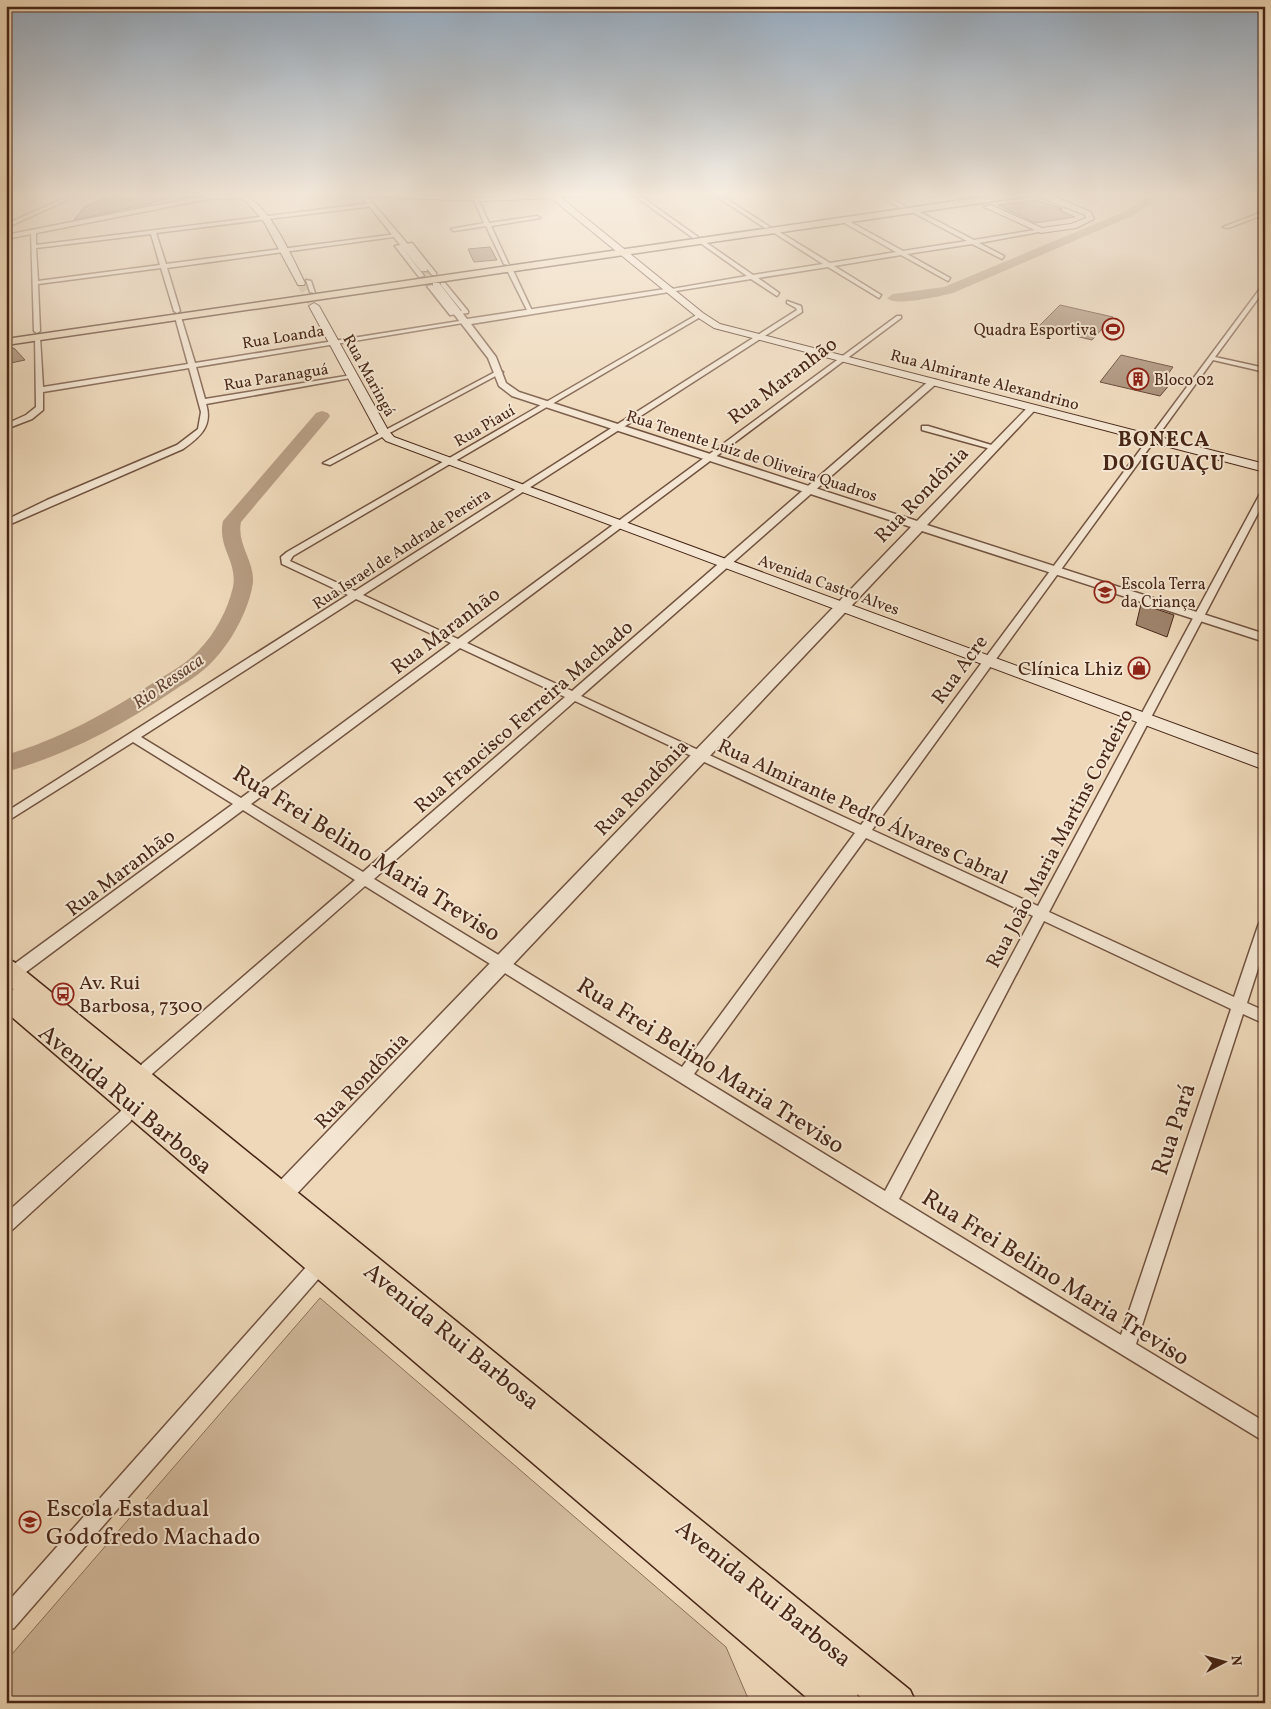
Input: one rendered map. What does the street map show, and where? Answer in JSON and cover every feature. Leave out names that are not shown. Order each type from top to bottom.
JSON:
[{"type":"main road","points":[[298,273],[304,282]]},
{"type":"main road","points":[[177,314],[422,273],[436,282],[478,273]]},
{"type":"main road","points":[[6,336],[37,334],[461,273]]},
{"type":"main road","name":"Rua Almirante Alexandrino","points":[[648,273],[700,316],[717,326],[1265,468]]},
{"type":"main road","name":"Rua Maringá","points":[[314,306],[383,432]]},
{"type":"main road","points":[[6,342],[37,334]]},
{"type":"main road","name":"Avenida Castro Alves","points":[[383,432],[394,441],[1265,764]]},
{"type":"main road","name":"Avenida Rui Barbosa","points":[[8,979],[136,1092],[321,1263],[842,1703]]},
{"type":"main road","name":"Avenida Rui Barbosa","points":[[136,1092],[280,1195],[897,1703]]},
{"type":"street","points":[[6,427],[36,413],[40,408],[34,273]]},
{"type":"street","points":[[35,283],[112,273]]},
{"type":"street","points":[[6,523],[71,493],[166,454],[189,442],[202,429],[205,417],[203,402],[165,273]]},
{"type":"street","points":[[326,463],[499,372],[492,357],[430,273]]},
{"type":"street","points":[[511,273],[531,312]]},
{"type":"street","points":[[746,273],[777,294]]},
{"type":"street","name":"Rua Loanda","points":[[39,390],[779,273]]},
{"type":"street","points":[[842,273],[879,296]]},
{"type":"street","points":[[937,273],[948,279]]},
{"type":"street","points":[[304,282],[313,292]]},
{"type":"street","name":"Rua Acre","points":[[684,1076],[1264,288]]},
{"type":"street","name":"Rua Israel de Andrade Pereira","points":[[6,818],[800,311],[799,307],[789,302]]},
{"type":"street","name":"Rua Piauí","points":[[284,560],[290,554],[700,316]]},
{"type":"street","name":"Rua Maranhão","points":[[8,979],[900,317]]},
{"type":"street","points":[[1211,358],[1265,370]]},
{"type":"street","name":"Rua Tenente Luiz de Oliveira Quadros","points":[[499,372],[502,384],[506,389],[546,405],[1265,638]]},
{"type":"street","name":"Rua Paranaguá","points":[[203,402],[352,377]]},
{"type":"street","name":"Rua Francisco Ferreira Machado","points":[[6,1224],[125,1117],[147,1069],[933,382]]},
{"type":"street","name":"Rua Rondônia","points":[[280,1195],[1032,408]]},
{"type":"street","points":[[925,428],[994,448]]},
{"type":"street","name":"Rua João Maria Martins Cordeiro","points":[[888,1202],[1265,492]]},
{"type":"street","name":"Rua Almirante Pedro Álvares Cabral","points":[[284,560],[288,565],[354,596],[1265,1018]]},
{"type":"street","name":"Rua Frei Belino Maria Treviso","points":[[133,737],[1265,1433]]},
{"type":"street","name":"Rua Pará","points":[[1126,1348],[1265,926]]},
{"type":"street","points":[[6,1620],[321,1263]]},
{"type":"shaded area","points":[[320,1298],[726,1647],[750,1703],[6,1703],[6,1661]]},
{"type":"building","points":[[1060,305],[1113,317],[1092,340],[1038,327]]},
{"type":"building","points":[[14,348],[25,360],[6,364],[6,350]]},
{"type":"building","points":[[1121,355],[1173,367],[1163,381],[1171,383],[1160,396],[1100,382]]},
{"type":"building","points":[[1141,604],[1174,615],[1167,637],[1136,625]]},
{"type":"waterway","name":"Rio Ressaca","points":[[893,298],[932,294],[948,290],[989,273]]},
{"type":"waterway","name":"Rio Ressaca","points":[[6,764],[50,749],[111,720],[186,672],[207,655],[225,628],[238,602],[243,586],[243,568],[231,538],[232,521],[322,416]]},
{"type":"tunnel","points":[[427,273],[436,285]]},
{"type":"tunnel","points":[[301,283],[314,306]]},
{"type":"place","name":"Quadra Esportiva","points":[[1113,329]]},
{"type":"place","name":"Bloco 02","points":[[1138,379]]},
{"type":"place","name":"Escola Terra da Criança","points":[[1105,592]]},
{"type":"place","name":"Clínica Lhiz","points":[[1139,668]]},
{"type":"place","name":"Av. Rui Barbosa, 7300","points":[[63,994]]},
{"type":"place","name":"Escola Estadual Godofredo Machado","points":[[30,1522]]},
{"type":"district","name":"BONECA DO IGUAÇU","points":[[1164,451]]}]
